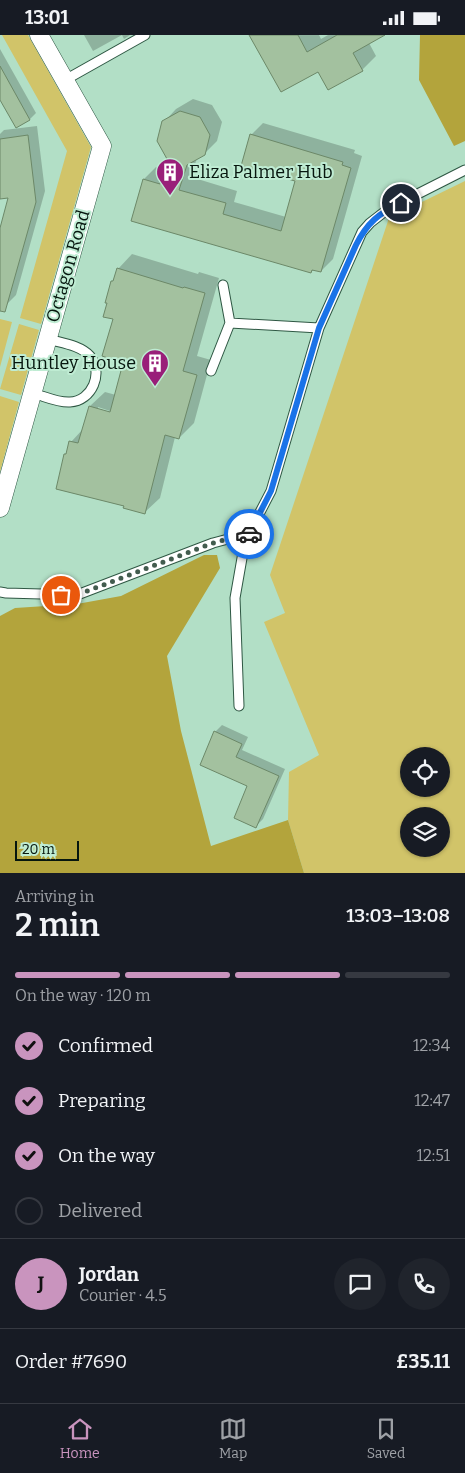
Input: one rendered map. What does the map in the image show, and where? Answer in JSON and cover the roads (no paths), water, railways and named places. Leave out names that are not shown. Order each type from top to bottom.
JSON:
[{"type":"street","name":"Octagon Road","points":[[0,508],[102,146],[39,35]]},
{"type":"lane","points":[[65,80],[144,35]]},
{"type":"lane","points":[[239,706],[235,598],[245,541],[271,491],[319,328],[362,233],[370,223],[388,209],[465,170]]},
{"type":"lane","points":[[211,371],[230,323],[223,285]]},
{"type":"lane","points":[[230,323],[319,328]]},
{"type":"lane","points":[[32,393],[71,402],[79,400],[86,395],[92,389],[96,380],[94,363],[83,350],[48,339]]},
{"type":"lane","points":[[0,592],[77,595],[213,543],[228,539],[245,541]]},
{"type":"place","name":"Eliza Palmer Hub","points":[[170,196]]},
{"type":"place","name":"Huntley House","points":[[155,387]]}]
